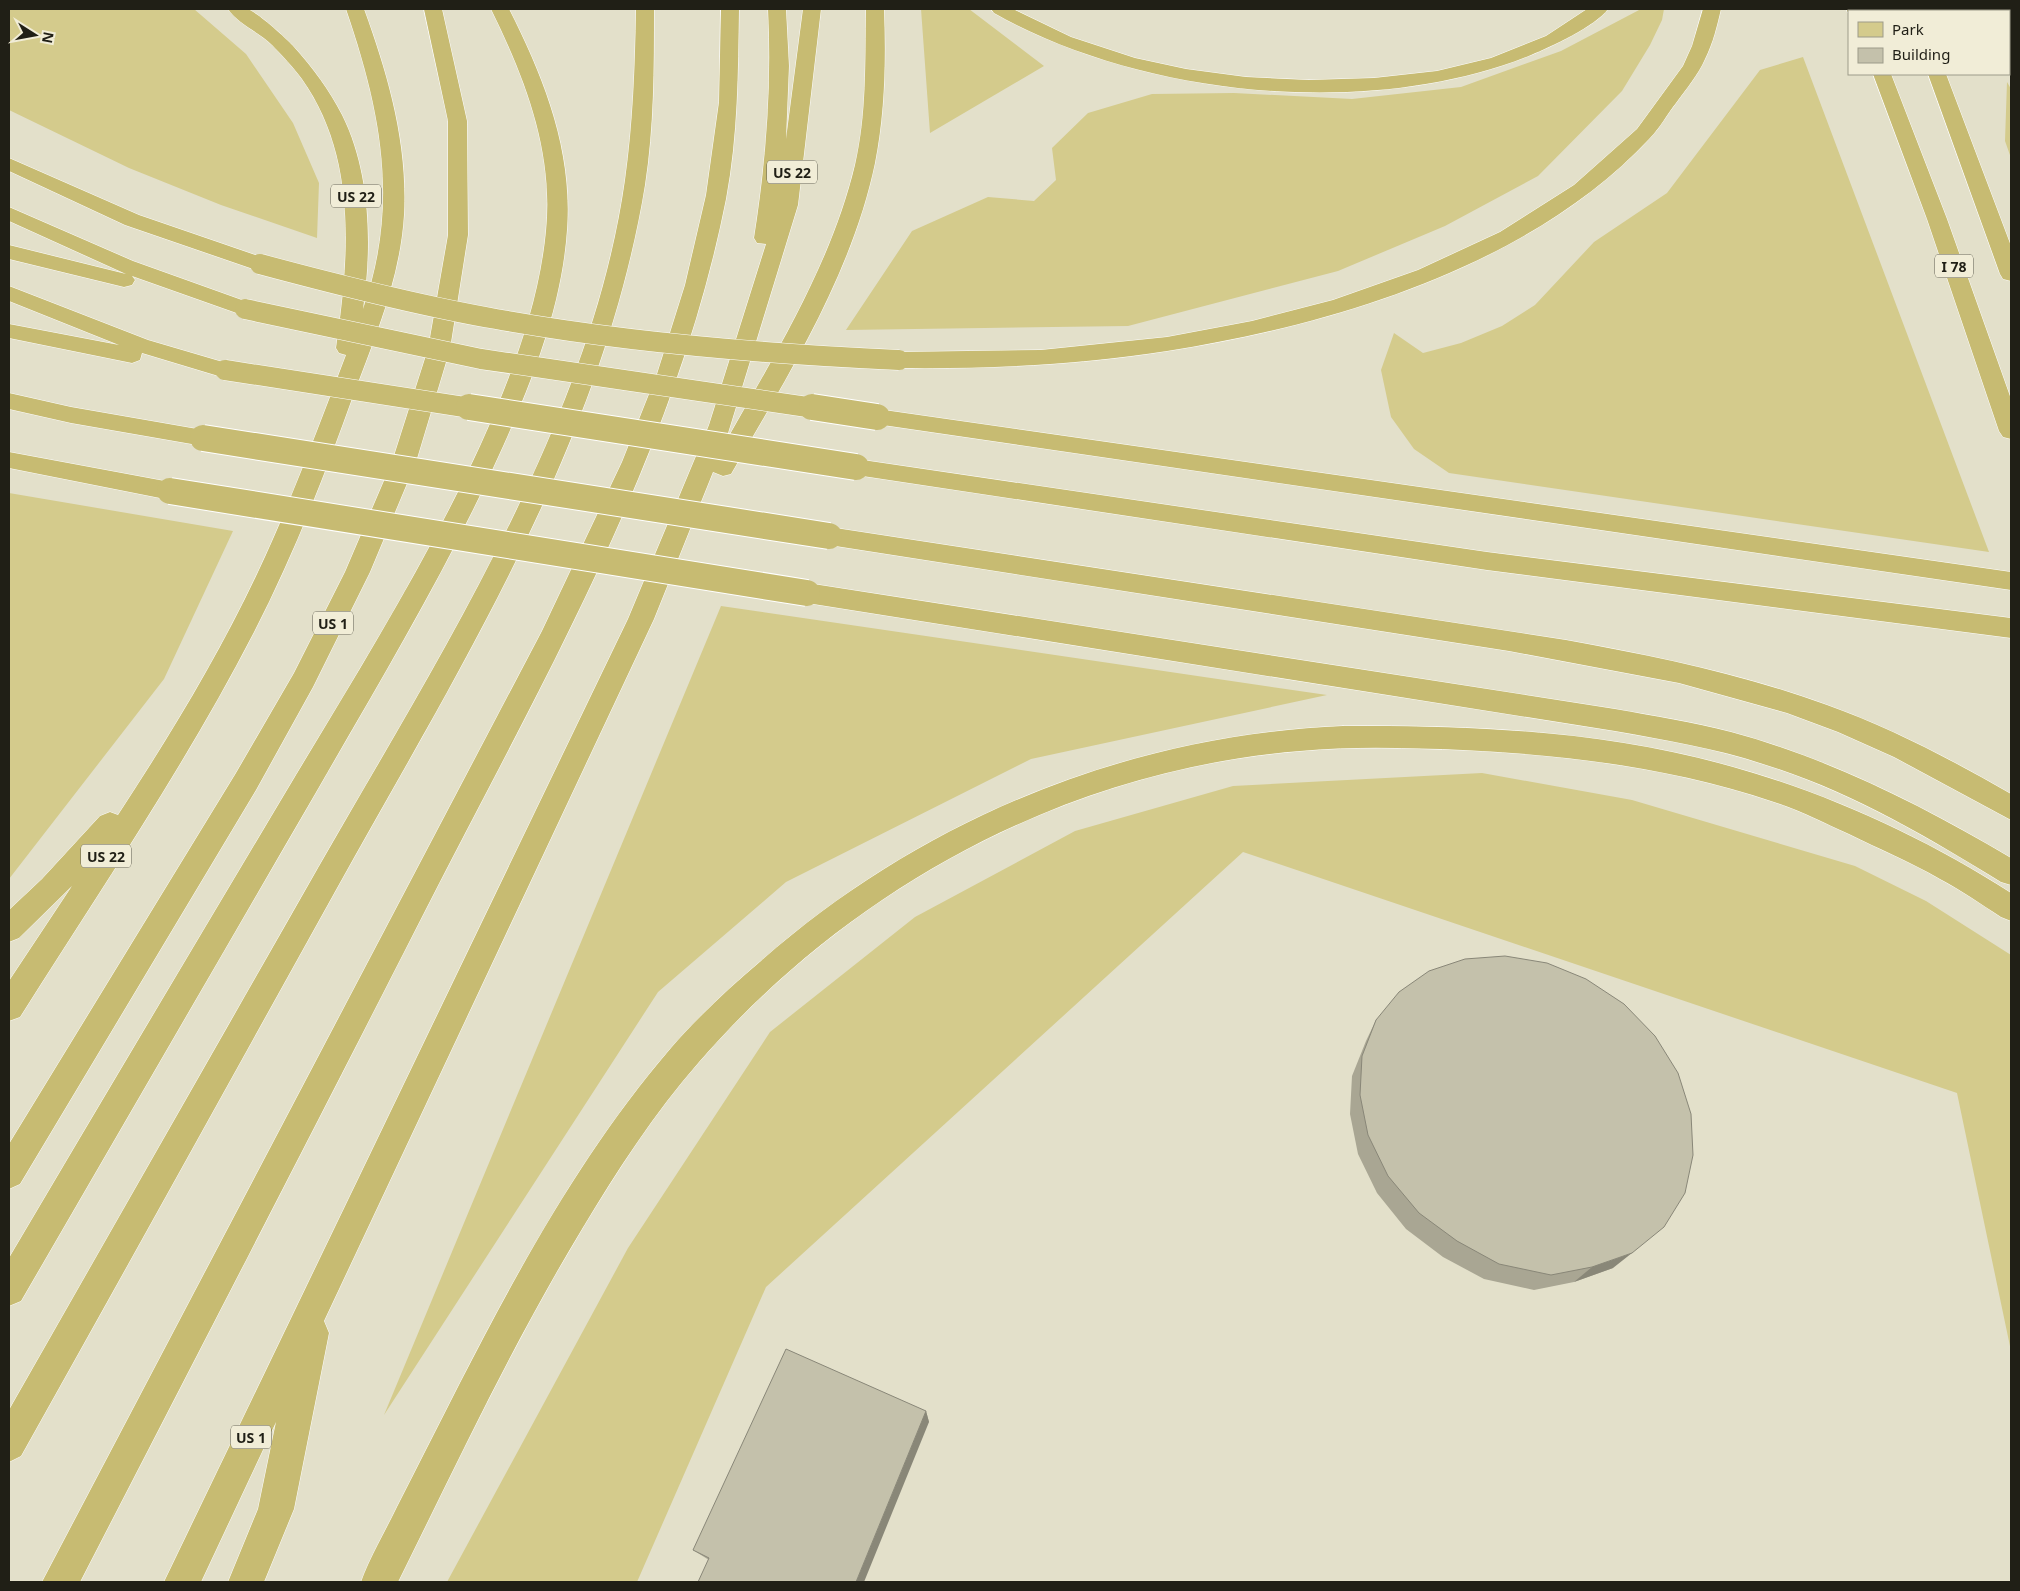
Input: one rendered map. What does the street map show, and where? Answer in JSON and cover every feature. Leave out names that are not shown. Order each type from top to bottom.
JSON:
[{"type":"highway","name":"US 22","points":[[9,1007],[202,703],[273,567],[301,507],[332,423],[347,351],[357,269],[358,215],[352,174],[336,121],[318,87],[283,44],[237,9]]},
{"type":"highway","name":"US 1","points":[[9,1173],[273,734],[354,578],[374,535],[413,435],[437,358],[446,317],[459,224],[460,182],[456,102],[450,66],[433,9]]},
{"type":"highway","points":[[9,1289],[416,596],[478,478],[519,382],[544,307],[550,278],[557,228],[557,181],[552,141],[534,78],[500,9]]},
{"type":"highway","points":[[9,1444],[452,657],[517,536],[544,479],[586,374],[603,323],[629,221],[643,118],[646,41],[644,9]]},
{"type":"highway","points":[[60,1582],[546,650],[628,473],[670,368],[695,288],[705,246],[726,126],[730,9]]},
{"type":"highway","name":"US 1","points":[[182,1582],[641,619],[721,425],[749,331],[766,231],[775,149],[779,75],[777,9]]},
{"type":"highway","name":"US 22","points":[[749,331],[788,205],[812,9]]},
{"type":"highway","points":[[641,619],[818,293],[847,226],[861,180],[870,137],[875,9]]},
{"type":"highway","points":[[1000,9],[1072,44],[1147,67],[1227,81],[1324,86],[1392,82],[1485,64],[1535,47],[1576,26],[1599,9]]},
{"type":"highway","points":[[9,164],[132,220],[260,264],[415,304],[586,335],[666,345],[775,355],[899,360],[1010,360],[1088,354],[1162,345],[1233,332],[1366,297],[1426,274],[1532,224],[1612,165],[1644,134],[1671,100],[1692,66],[1705,36],[1712,9]]},
{"type":"highway","points":[[332,423],[376,304],[389,258],[392,236],[394,150],[388,113],[379,82],[348,13]]},
{"type":"highway","name":"I 78","points":[[1882,75],[1937,219],[2011,431]]},
{"type":"highway","points":[[1938,75],[2011,274]]},
{"type":"highway","points":[[9,213],[132,269],[245,309]]},
{"type":"highway","points":[[9,252],[245,309],[481,359],[2011,581]]},
{"type":"highway","points":[[9,293],[140,345],[225,370]]},
{"type":"highway","points":[[9,331],[92,348],[225,370],[1487,561],[2011,628]]},
{"type":"highway","points":[[9,401],[71,415],[203,438],[1622,662],[1737,687],[1792,704],[1887,742],[2011,808]]},
{"type":"highway","points":[[9,460],[170,491],[1606,719],[1690,734],[1732,743],[1816,773],[1881,801],[1949,835],[2011,873]]},
{"type":"highway","points":[[9,929],[95,843],[130,800],[202,703]]},
{"type":"highway","points":[[379,1582],[474,1393],[559,1238],[598,1174],[681,1060],[765,974],[852,902],[896,873],[989,823],[1029,805],[1104,778],[1192,755],[1279,741],[1374,737],[1476,740],[1573,748],[1670,764],[1721,775],[1770,789],[1817,807],[1942,865],[2011,908]]},
{"type":"highway","points":[[246,1582],[276,1509],[320,1292]]},
{"type":"green space","points":[[9,9],[194,9],[246,54],[293,123],[319,183],[317,238],[221,205],[129,168],[9,110]]},
{"type":"green space","points":[[921,9],[969,9],[1044,66],[930,133]]},
{"type":"green space","points":[[1641,9],[1664,9],[1662,20],[1650,45],[1622,91],[1538,176],[1445,226],[1338,271],[1128,326],[846,330],[912,231],[988,197],[1034,201],[1056,180],[1052,148],[1088,113],[1152,94],[1234,93],[1352,99],[1461,87],[1561,51]]},
{"type":"green space","points":[[1803,57],[1989,552],[1449,473],[1414,449],[1391,417],[1381,370],[1394,333],[1423,353],[1461,343],[1502,326],[1535,305],[1594,242],[1667,193],[1760,70]]},
{"type":"green space","points":[[2007,82],[2011,89],[2011,158],[2005,141]]},
{"type":"green space","points":[[9,493],[233,531],[164,679],[9,879]]},
{"type":"green space","points":[[721,606],[1327,695],[1031,759],[786,882],[658,992],[384,1415]]},
{"type":"green space","points":[[1482,773],[1632,800],[1855,866],[1926,901],[2011,955],[2011,1351],[1957,1093],[1243,852],[766,1287],[637,1582],[447,1582],[628,1248],[770,1032],[915,917],[1075,831],[1233,786]]},
{"type":"building","points":[[1505,956],[1547,963],[1586,979],[1624,1004],[1655,1036],[1678,1073],[1691,1114],[1693,1155],[1685,1193],[1664,1227],[1632,1253],[1592,1267],[1551,1275],[1499,1264],[1457,1241],[1419,1213],[1388,1176],[1368,1135],[1360,1095],[1362,1056],[1376,1020],[1399,992],[1429,971],[1465,959]]},
{"type":"building","points":[[786,1349],[926,1411],[856,1582],[698,1582],[709,1558],[693,1550]]}]
